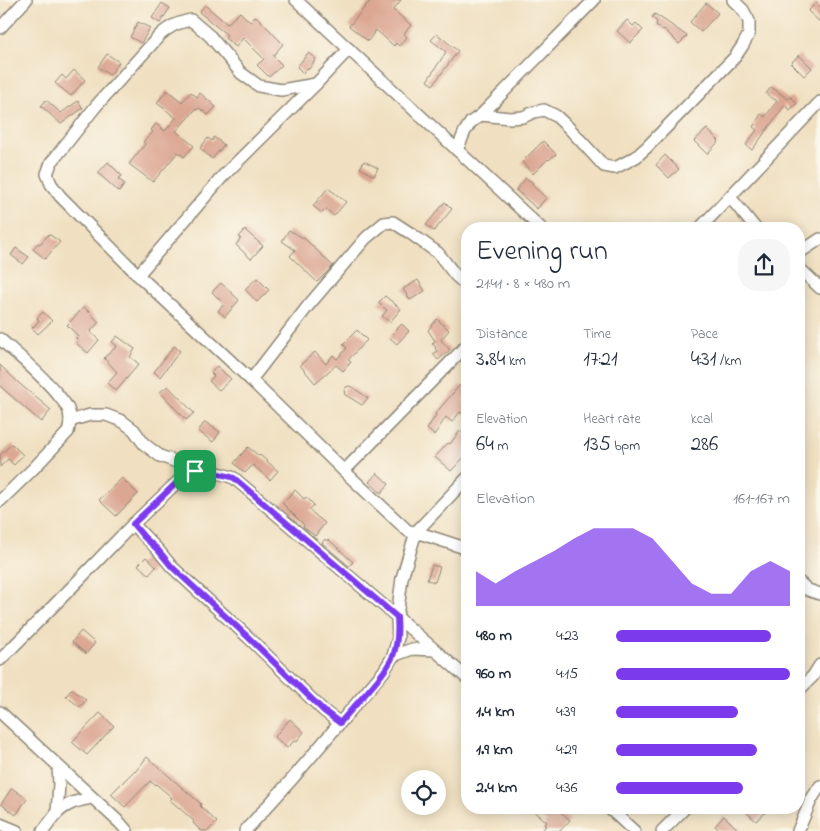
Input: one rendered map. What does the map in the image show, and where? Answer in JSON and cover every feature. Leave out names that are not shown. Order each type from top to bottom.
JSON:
[{"type":"street","points":[[0,28],[26,0]]},
{"type":"street","points":[[296,0],[350,48],[534,222]]},
{"type":"street","points":[[457,150],[471,122],[481,115],[594,0]]},
{"type":"street","points":[[481,115],[510,118],[523,117],[544,110],[556,116],[569,128],[604,166],[615,168],[636,157],[647,147],[735,56],[749,34],[749,21],[743,10],[733,0]]},
{"type":"street","points":[[316,84],[281,90],[259,86],[241,73],[210,36],[191,20],[178,23],[168,27],[160,35],[96,106],[51,163],[47,174],[60,196],[138,275],[251,380],[408,531],[461,547]]},
{"type":"street","points":[[138,275],[223,176],[350,48]]},
{"type":"street","points":[[706,222],[820,102]]},
{"type":"street","points":[[730,197],[750,222]]},
{"type":"street","points":[[251,380],[308,306],[366,238],[384,224],[393,222],[438,253],[461,280]]},
{"type":"street","points":[[805,249],[820,239]]},
{"type":"street","points":[[805,274],[820,288]]},
{"type":"street","points":[[0,339],[50,385],[67,407],[70,414],[68,432],[0,501]]},
{"type":"street","points":[[344,471],[461,351]]},
{"type":"street","points":[[70,421],[90,415],[106,415],[122,421],[134,430],[144,444],[160,456],[188,466],[195,471]]},
{"type":"street","points":[[0,660],[133,524],[187,473],[195,471],[213,472],[234,478],[461,672]]},
{"type":"street","points":[[246,831],[384,671],[393,656],[398,638],[397,617],[402,578],[416,532],[461,484]]},
{"type":"street","points":[[133,524],[172,567],[248,637],[317,705],[340,723]]},
{"type":"street","points":[[805,587],[820,594]]},
{"type":"street","points":[[393,656],[412,649],[435,650]]},
{"type":"street","points":[[805,684],[820,665]]},
{"type":"street","points":[[0,712],[120,823],[126,831]]},
{"type":"street","points":[[57,812],[58,767]]},
{"type":"street","points":[[798,831],[811,800],[820,786]]},
{"type":"street","points":[[43,831],[57,812],[66,805],[92,798]]},
{"type":"street","points":[[615,814],[634,831]]},
{"type":"street","points":[[662,831],[679,814]]},
{"type":"street","points":[[0,824],[16,831]]},
{"type":"building","points":[[371,0],[401,0],[393,10],[411,25],[404,34],[407,37],[399,46],[396,43],[394,46],[376,30],[368,41],[349,26]]},
{"type":"building","points":[[162,3],[170,8],[160,23],[152,18]]},
{"type":"building","points":[[706,3],[718,13],[701,32],[690,22]]},
{"type":"building","points":[[816,3],[820,7],[820,22],[808,11]]},
{"type":"building","points":[[205,5],[227,24],[240,12],[250,22],[256,16],[283,44],[273,56],[282,65],[269,77],[257,65],[264,59],[243,38],[236,47],[225,38],[227,35],[199,12]]},
{"type":"building","points":[[655,14],[687,36],[679,44],[664,29],[656,25],[657,22],[652,17]]},
{"type":"building","points":[[627,20],[633,26],[636,23],[643,30],[630,43],[617,31]]},
{"type":"building","points":[[138,22],[150,28],[141,43],[130,37]]},
{"type":"building","points":[[437,34],[458,51],[433,85],[427,81],[446,52],[431,40]]},
{"type":"building","points":[[308,53],[316,59],[309,69],[307,68],[303,73],[297,67]]},
{"type":"building","points":[[107,54],[119,62],[110,75],[98,67]]},
{"type":"building","points":[[799,55],[812,68],[804,76],[791,63]]},
{"type":"building","points":[[74,70],[85,80],[71,96],[55,83],[62,75],[66,79]]},
{"type":"building","points":[[771,87],[788,99],[791,97],[797,103],[790,110],[785,105],[752,150],[746,145],[757,130],[753,127],[761,114],[765,117],[777,101],[766,94]]},
{"type":"building","points":[[167,90],[182,102],[191,92],[197,97],[200,93],[216,107],[208,115],[199,108],[196,109],[176,131],[194,146],[184,157],[178,152],[153,182],[129,164],[145,144],[143,142],[153,132],[151,130],[156,124],[165,131],[176,118],[157,103]]},
{"type":"building","points":[[46,100],[61,113],[78,101],[83,108],[61,124],[41,106]]},
{"type":"building","points":[[707,129],[719,141],[707,154],[694,141]]},
{"type":"building","points":[[214,137],[224,145],[212,159],[200,148],[208,138],[212,141]]},
{"type":"building","points":[[543,141],[556,154],[533,174],[522,162]]},
{"type":"building","points":[[665,155],[679,169],[669,178],[656,165]]},
{"type":"building","points":[[364,161],[378,168],[374,176],[360,168]]},
{"type":"building","points":[[108,162],[122,176],[118,179],[125,184],[119,192],[98,173]]},
{"type":"building","points":[[526,178],[546,198],[537,209],[516,190]]},
{"type":"building","points":[[328,188],[346,202],[334,216],[326,209],[322,213],[313,206]]},
{"type":"building","points":[[445,202],[452,209],[434,231],[426,225]]},
{"type":"building","points":[[245,230],[263,246],[251,259],[236,245],[241,238],[239,237]]},
{"type":"building","points":[[289,230],[305,239],[333,266],[317,282],[290,256],[295,250],[282,241]]},
{"type":"building","points":[[49,234],[60,242],[45,259],[33,249]]},
{"type":"building","points":[[16,248],[29,257],[23,264],[11,255]]},
{"type":"building","points":[[257,278],[269,290],[257,302],[245,289]]},
{"type":"building","points":[[418,280],[425,291],[410,300],[403,289]]},
{"type":"building","points":[[221,283],[239,300],[225,317],[218,311],[224,304],[212,292]]},
{"type":"building","points":[[385,296],[401,309],[390,322],[382,316],[387,310],[378,303]]},
{"type":"building","points":[[84,307],[99,322],[90,332],[99,340],[88,353],[76,343],[78,336],[67,325]]},
{"type":"building","points":[[43,312],[52,321],[38,334],[32,328],[39,321],[37,318]]},
{"type":"building","points":[[437,319],[449,330],[441,340],[450,350],[438,360],[433,354],[437,351],[436,347],[432,344],[435,341],[428,330]]},
{"type":"building","points":[[402,324],[409,331],[397,344],[389,337]]},
{"type":"building","points":[[357,330],[367,340],[348,360],[351,362],[343,371],[336,365],[315,383],[300,365],[315,352],[326,364],[333,355],[337,359],[347,348],[343,344]]},
{"type":"building","points":[[117,336],[135,349],[130,357],[139,364],[116,391],[107,383],[117,372],[104,358],[117,346],[112,342]]},
{"type":"building","points":[[174,346],[180,351],[160,377],[154,372]]},
{"type":"building","points":[[0,365],[51,410],[41,422],[0,386]]},
{"type":"building","points":[[217,366],[231,379],[219,390],[209,381],[214,376],[211,373]]},
{"type":"building","points":[[168,386],[194,413],[186,420],[160,392]]},
{"type":"building","points":[[349,386],[368,398],[362,405],[345,395],[344,390]]},
{"type":"building","points":[[461,386],[461,412],[452,422],[446,417],[434,435],[427,429],[435,414]]},
{"type":"building","points":[[205,422],[220,432],[213,442],[198,431]]},
{"type":"building","points":[[461,432],[461,460],[451,471],[435,457],[448,443],[450,444]]},
{"type":"building","points":[[12,444],[23,455],[14,465],[8,459],[0,467],[0,455]]},
{"type":"building","points":[[248,447],[278,471],[270,480],[253,465],[245,473],[234,463]]},
{"type":"building","points":[[377,473],[389,484],[381,493],[369,482]]},
{"type":"building","points":[[122,478],[138,494],[116,516],[99,500]]},
{"type":"building","points":[[295,490],[314,505],[309,510],[325,523],[315,536],[303,527],[304,525],[282,503]]},
{"type":"building","points":[[325,539],[327,541],[328,539],[353,562],[349,566],[322,543]]},
{"type":"building","points":[[146,557],[156,567],[149,575],[138,565]]},
{"type":"building","points":[[432,565],[440,567],[435,582],[427,580]]},
{"type":"building","points":[[81,631],[95,643],[86,654],[72,642]]},
{"type":"building","points":[[72,689],[86,700],[80,707],[66,696]]},
{"type":"building","points":[[100,713],[114,726],[87,755],[72,742]]},
{"type":"building","points":[[290,719],[304,732],[296,742],[294,741],[287,748],[275,737]]},
{"type":"building","points":[[147,757],[201,804],[200,806],[217,822],[208,831],[201,831],[193,823],[194,821],[170,800],[172,798],[168,794],[150,781],[125,807],[111,794],[135,772]]},
{"type":"building","points":[[12,788],[27,799],[16,815],[1,804]]},
{"type":"building","points":[[538,814],[563,814],[570,820],[560,831],[541,831],[547,822]]},
{"type":"building","points":[[748,814],[764,814],[756,821]]},
{"type":"building","points":[[724,816],[740,831],[721,831],[715,826]]},
{"type":"route","points":[[195,471],[213,472],[234,478],[397,617],[398,638],[393,656],[384,671],[340,723],[324,711],[172,567],[133,524],[187,473],[195,471]]}]
